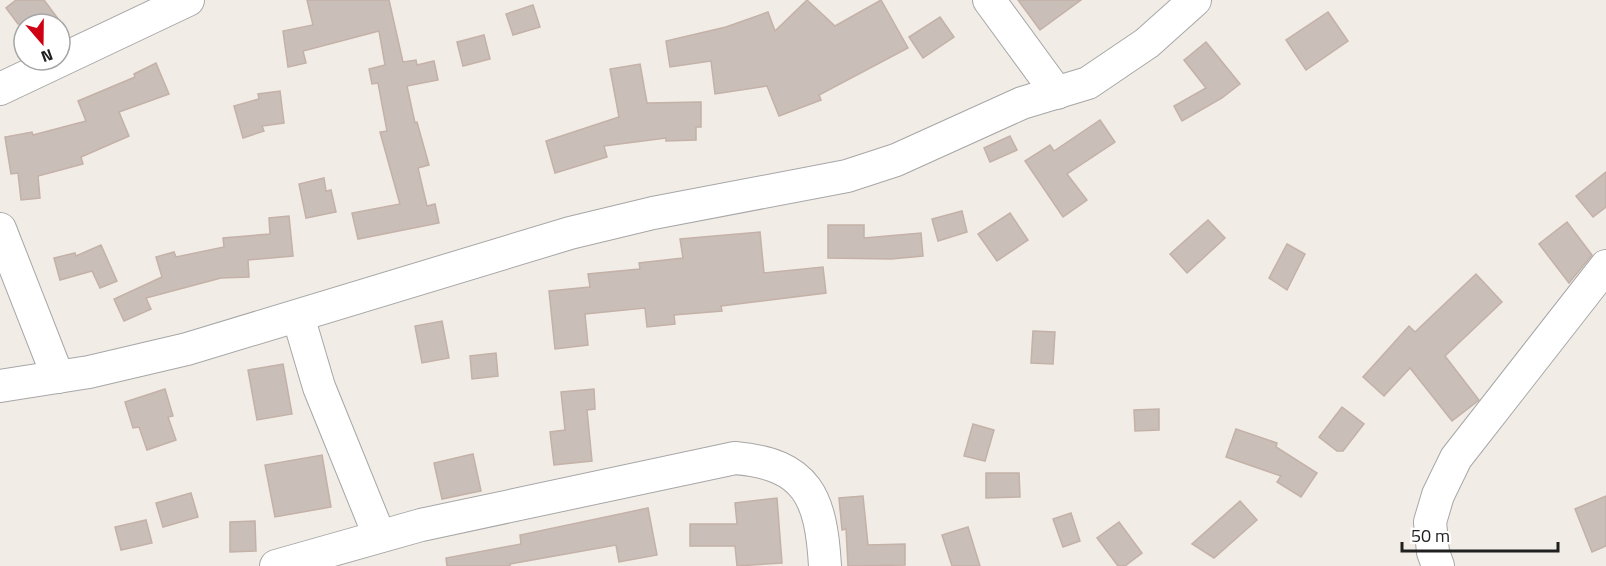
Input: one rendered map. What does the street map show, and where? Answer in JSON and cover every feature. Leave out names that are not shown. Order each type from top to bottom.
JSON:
[{"type":"street","points":[[0,89],[189,0]]},
{"type":"street","points":[[989,0],[1057,93]]},
{"type":"street","points":[[0,386],[58,377],[187,349],[570,233],[653,213],[847,176],[907,155],[1022,103],[1088,83],[1103,75],[1170,24],[1195,0]]},
{"type":"street","points":[[0,229],[58,377]]},
{"type":"street","points":[[1437,566],[1430,522],[1438,495],[1456,458],[1606,266]]},
{"type":"street","points":[[298,316],[337,435],[379,535]]},
{"type":"street","points":[[276,566],[379,535],[735,458],[763,461],[802,481],[813,501],[824,543],[825,566]]},
{"type":"building","points":[[16,0],[44,0],[53,12],[12,12],[12,16],[6,8]]},
{"type":"building","points":[[307,0],[389,0],[403,62],[416,60],[417,65],[434,61],[438,80],[407,86],[415,123],[417,122],[429,165],[418,168],[427,206],[435,204],[439,223],[358,239],[352,213],[400,204],[380,132],[387,131],[378,83],[372,84],[369,69],[385,65],[379,31],[303,51],[306,63],[288,67],[283,31],[313,25]]},
{"type":"building","points":[[807,0],[835,26],[881,0],[908,48],[819,95],[821,100],[779,116],[767,86],[715,94],[711,61],[670,67],[666,41],[726,27],[768,12],[775,31]]},
{"type":"building","points":[[1018,0],[1081,0],[1040,30]]},
{"type":"building","points":[[533,5],[540,27],[513,35],[506,14]]},
{"type":"building","points":[[1328,12],[1348,41],[1306,70],[1286,40]]},
{"type":"building","points":[[940,17],[954,37],[923,58],[909,37]]},
{"type":"building","points":[[484,35],[490,59],[463,66],[457,42]]},
{"type":"building","points":[[1206,42],[1240,84],[1222,98],[1182,121],[1174,106],[1206,88],[1184,60]]},
{"type":"building","points":[[156,63],[169,94],[119,112],[129,136],[81,157],[83,164],[38,176],[40,198],[21,200],[18,173],[11,174],[5,137],[32,132],[33,135],[86,121],[78,101],[135,77],[134,74]]},
{"type":"building","points":[[640,64],[647,103],[701,102],[701,127],[696,127],[696,140],[666,141],[666,138],[604,146],[607,157],[555,173],[546,141],[619,117],[610,69]]},
{"type":"building","points":[[280,91],[284,123],[262,126],[264,131],[243,138],[234,106],[259,99],[258,94]]},
{"type":"building","points":[[1100,120],[1115,142],[1067,174],[1087,200],[1063,217],[1025,161],[1050,145],[1054,151]]},
{"type":"building","points":[[1010,136],[1017,150],[990,162],[984,148]]},
{"type":"building","points":[[1606,172],[1606,207],[1593,217],[1576,196]]},
{"type":"building","points":[[324,178],[326,191],[331,190],[336,212],[306,218],[299,184]]},
{"type":"building","points":[[962,211],[967,232],[938,241],[932,219]]},
{"type":"building","points":[[1010,213],[1028,240],[997,261],[978,234]]},
{"type":"building","points":[[289,216],[293,256],[248,260],[249,277],[221,278],[146,298],[151,309],[124,321],[114,299],[162,277],[156,257],[174,252],[176,257],[224,247],[223,238],[270,234],[269,218]]},
{"type":"building","points":[[1208,220],[1225,238],[1187,273],[1170,254]]},
{"type":"building","points":[[1567,222],[1592,255],[1569,283],[1539,244]]},
{"type":"building","points":[[828,225],[864,225],[864,238],[921,233],[923,256],[891,259],[828,258]]},
{"type":"building","points":[[760,232],[764,273],[823,267],[826,293],[721,306],[722,311],[674,315],[675,324],[647,327],[645,308],[585,314],[588,345],[555,349],[549,291],[590,287],[588,274],[640,269],[639,263],[683,258],[680,239]]},
{"type":"building","points":[[1287,244],[1305,254],[1287,290],[1269,278]]},
{"type":"building","points":[[101,245],[117,281],[100,288],[92,271],[60,280],[54,258],[75,253],[76,256]]},
{"type":"building","points":[[1476,274],[1502,302],[1445,356],[1479,400],[1452,421],[1410,368],[1384,396],[1363,377],[1409,326],[1415,332]]},
{"type":"building","points":[[442,321],[449,358],[422,363],[415,326]]},
{"type":"building","points":[[1033,331],[1055,332],[1053,364],[1031,363]]},
{"type":"building","points":[[496,353],[498,376],[472,379],[470,356]]},
{"type":"building","points":[[283,364],[292,414],[257,420],[248,370]]},
{"type":"building","points":[[165,389],[173,416],[168,417],[176,440],[147,450],[139,427],[133,428],[125,402]]},
{"type":"building","points":[[594,389],[595,409],[587,410],[592,461],[554,465],[550,432],[565,430],[561,392]]},
{"type":"building","points":[[1342,407],[1364,424],[1343,451],[1337,451],[1319,437]]},
{"type":"building","points":[[1159,409],[1159,430],[1135,431],[1134,410]]},
{"type":"building","points":[[973,424],[994,430],[985,461],[964,456]]},
{"type":"building","points":[[1236,429],[1277,443],[1276,447],[1317,473],[1301,497],[1277,482],[1281,476],[1226,457]]},
{"type":"building","points":[[473,454],[481,491],[442,499],[434,463]]},
{"type":"building","points":[[322,455],[331,507],[275,517],[265,465]]},
{"type":"building","points":[[986,473],[1019,473],[1020,497],[986,498]]},
{"type":"building","points":[[191,493],[198,517],[163,527],[156,503]]},
{"type":"building","points":[[863,496],[868,545],[905,544],[905,565],[848,566],[846,529],[842,530],[839,498]]},
{"type":"building","points":[[1606,496],[1606,546],[1592,552],[1575,509]]},
{"type":"building","points":[[777,498],[782,563],[737,566],[735,546],[690,546],[690,524],[737,524],[735,503]]},
{"type":"building","points":[[1240,501],[1257,520],[1214,558],[1192,544]]},
{"type":"building","points":[[648,508],[657,555],[619,562],[616,545],[510,564],[510,566],[447,566],[446,558],[521,544],[520,535]]},
{"type":"building","points":[[1071,513],[1080,541],[1063,547],[1053,519]]},
{"type":"building","points":[[146,520],[152,543],[121,550],[115,527]]},
{"type":"building","points":[[255,521],[256,551],[230,552],[230,522]]},
{"type":"building","points":[[1119,522],[1142,553],[1125,566],[1118,566],[1097,538]]},
{"type":"building","points":[[968,527],[980,566],[952,566],[942,535]]}]
